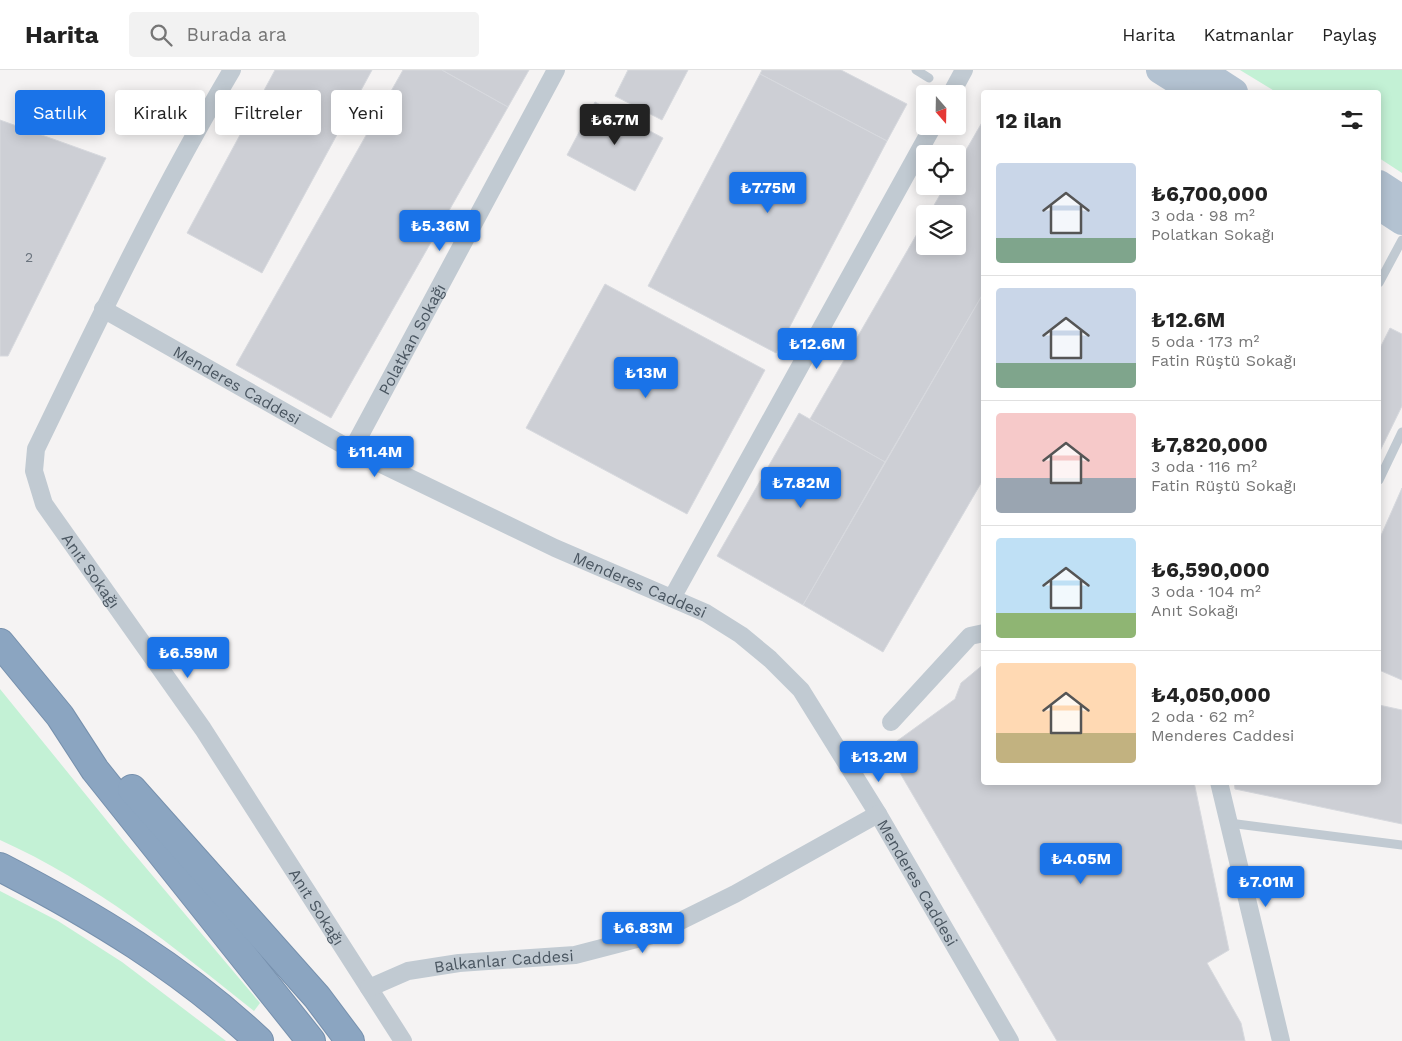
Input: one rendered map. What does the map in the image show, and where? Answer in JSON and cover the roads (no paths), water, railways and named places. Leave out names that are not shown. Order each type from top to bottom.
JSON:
[{"type":"highway","points":[[0,643],[60,716],[112,767],[316,997],[350,1041]]},
{"type":"highway","points":[[60,716],[95,770],[310,1041]]},
{"type":"highway","points":[[0,866],[108,926],[185,978],[259,1041]]},
{"type":"main road","points":[[1160,70],[1192,90]]},
{"type":"main road","points":[[1200,70],[1231,90]]},
{"type":"main road","points":[[1381,185],[1402,199]]},
{"type":"main road","points":[[1381,207],[1402,221]]},
{"type":"street","name":"Anıt Sokağı","points":[[232,70],[191,139],[103,309],[36,449],[34,471],[44,504],[203,728],[403,1041]]},
{"type":"street","name":"Polatkan Sokağı","points":[[352,450],[556,70]]},
{"type":"street","points":[[956,85],[964,70]]},
{"type":"street","points":[[672,598],[928,135]]},
{"type":"street","name":"Menderes Caddesi","points":[[103,309],[352,450],[555,548],[706,613],[741,635],[770,659],[801,690],[878,814],[1010,1041]]},
{"type":"street","points":[[891,722],[970,636],[981,634]]},
{"type":"street","points":[[1220,785],[1281,1041]]},
{"type":"street","name":"Balkanlar Caddesi","points":[[368,988],[408,971],[459,963],[574,955],[652,935],[735,894],[878,814]]},
{"type":"lane","points":[[916,70],[929,78]]},
{"type":"lane","points":[[1381,279],[1402,240]]},
{"type":"lane","points":[[1381,476],[1402,432]]},
{"type":"lane","points":[[1229,823],[1402,845]]}]
